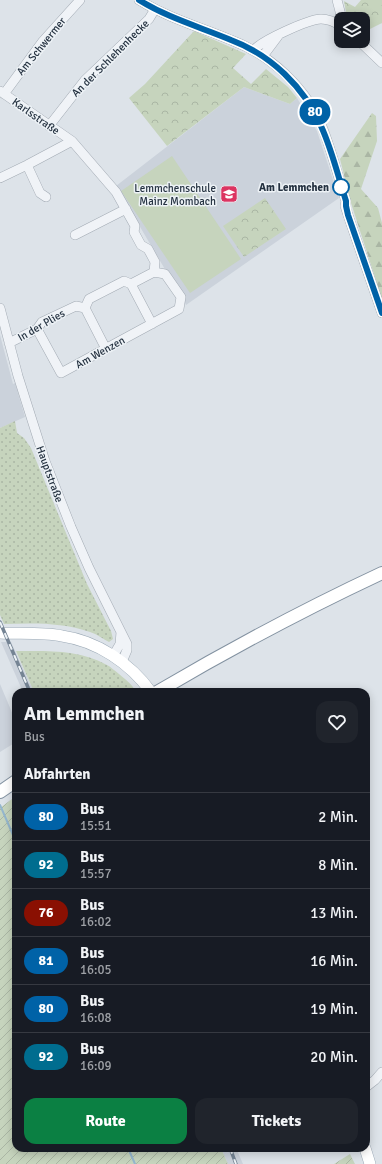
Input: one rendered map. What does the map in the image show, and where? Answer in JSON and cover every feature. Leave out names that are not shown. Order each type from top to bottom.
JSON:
[{"type":"highway","points":[[164,688],[296,615],[382,573]]},
{"type":"highway","points":[[179,688],[277,634],[382,581]]},
{"type":"highway","points":[[0,792],[12,784]]},
{"type":"highway","points":[[0,801],[12,793]]},
{"type":"main road","points":[[0,633],[63,636],[93,645],[117,659],[138,676],[148,688]]},
{"type":"main road","points":[[366,1152],[370,1164]]},
{"type":"street","name":"Am Schwermer","points":[[2,92],[43,41],[80,0]]},
{"type":"street","points":[[139,0],[174,18],[233,40],[254,50],[288,78],[313,109],[326,139],[346,201],[352,208],[355,216],[356,237],[382,313]]},
{"type":"street","points":[[337,0],[340,12]]},
{"type":"street","name":"An der Schlehenhecke","points":[[49,126],[86,80],[149,19],[155,9]]},
{"type":"street","points":[[254,50],[261,44],[279,35],[317,19],[329,20],[334,22]]},
{"type":"street","points":[[263,56],[279,35]]},
{"type":"street","points":[[366,48],[382,63]]},
{"type":"street","name":"Karlsstraße","points":[[2,92],[72,141],[116,192],[135,226],[134,232],[141,245],[148,249],[155,262],[154,272]]},
{"type":"street","name":"Karlsstraße","points":[[0,178],[72,141]]},
{"type":"street","points":[[27,165],[40,193],[46,197]]},
{"type":"street","points":[[75,235],[126,209]]},
{"type":"street","points":[[131,284],[154,272]]},
{"type":"street","name":"Am Wenzen","points":[[37,330],[61,373],[179,309],[181,297],[165,274],[154,272]]},
{"type":"street","points":[[106,349],[85,308],[89,299],[124,281],[131,284],[152,324]]},
{"type":"street","name":"In der Plies","points":[[9,342],[37,330],[42,322],[76,306],[85,308]]},
{"type":"street","name":"Hauptstraße","points":[[0,308],[31,418],[55,487],[89,568],[125,640],[127,647],[126,653],[117,659]]},
{"type":"street","points":[[370,1077],[382,1071]]},
{"type":"street","points":[[370,1084],[382,1071]]},
{"type":"shaded area","name":"Lemmchenschule Mainz Mombach","points":[[244,87],[290,104],[297,98],[317,131],[339,198],[186,305],[116,186]]},
{"type":"shaded area","points":[[0,335],[13,384],[15,383],[25,417],[0,428]]},
{"type":"shaded area","points":[[1,642],[11,642],[32,688],[21,688]]},
{"type":"shaded area","points":[[0,684],[12,712],[12,744],[0,752]]},
{"type":"shaded area","points":[[223,1152],[238,1152],[243,1164],[228,1164]]},
{"type":"green space","points":[[361,0],[382,0],[382,23],[370,29],[370,12],[346,12],[344,1],[355,7]]},
{"type":"green space","points":[[194,31],[246,54],[233,68],[251,84],[266,69],[288,87],[297,98],[290,104],[244,87],[167,146],[129,98],[145,84]]},
{"type":"green space","points":[[372,113],[376,116],[377,141],[361,189],[378,208],[382,223],[382,299],[351,203],[340,159]]},
{"type":"green space","points":[[172,156],[241,259],[190,293],[121,191]]},
{"type":"green space","points":[[265,198],[286,229],[244,257],[223,226]]},
{"type":"green space","points":[[15,421],[17,433],[24,438],[31,448],[87,584],[111,631],[113,639],[109,642],[93,633],[69,626],[36,623],[4,624],[0,615],[0,428]]},
{"type":"green space","points":[[16,651],[62,652],[85,656],[107,665],[129,682],[134,688],[32,688]]},
{"type":"green space","points":[[12,799],[12,1152],[223,1152],[228,1164],[0,1164],[0,808]]},
{"type":"green space","points":[[350,1154],[355,1164],[334,1164]]},
{"type":"waterway","points":[[0,805],[12,833]]},
{"type":"waterway","points":[[130,1152],[135,1164]]},
{"type":"railway","points":[[0,622],[28,688]]},
{"type":"railway","points":[[232,1152],[236,1164]]},
{"type":"bus line","name":"80","points":[[139,0],[174,18],[249,47],[280,70],[299,90],[318,117],[346,201],[348,215],[382,313]]},
{"type":"place","name":"Am Lemmchen","points":[[341,187]]},
{"type":"place","name":"Lemmchenschule Mainz Mombach","points":[[229,194]]}]
